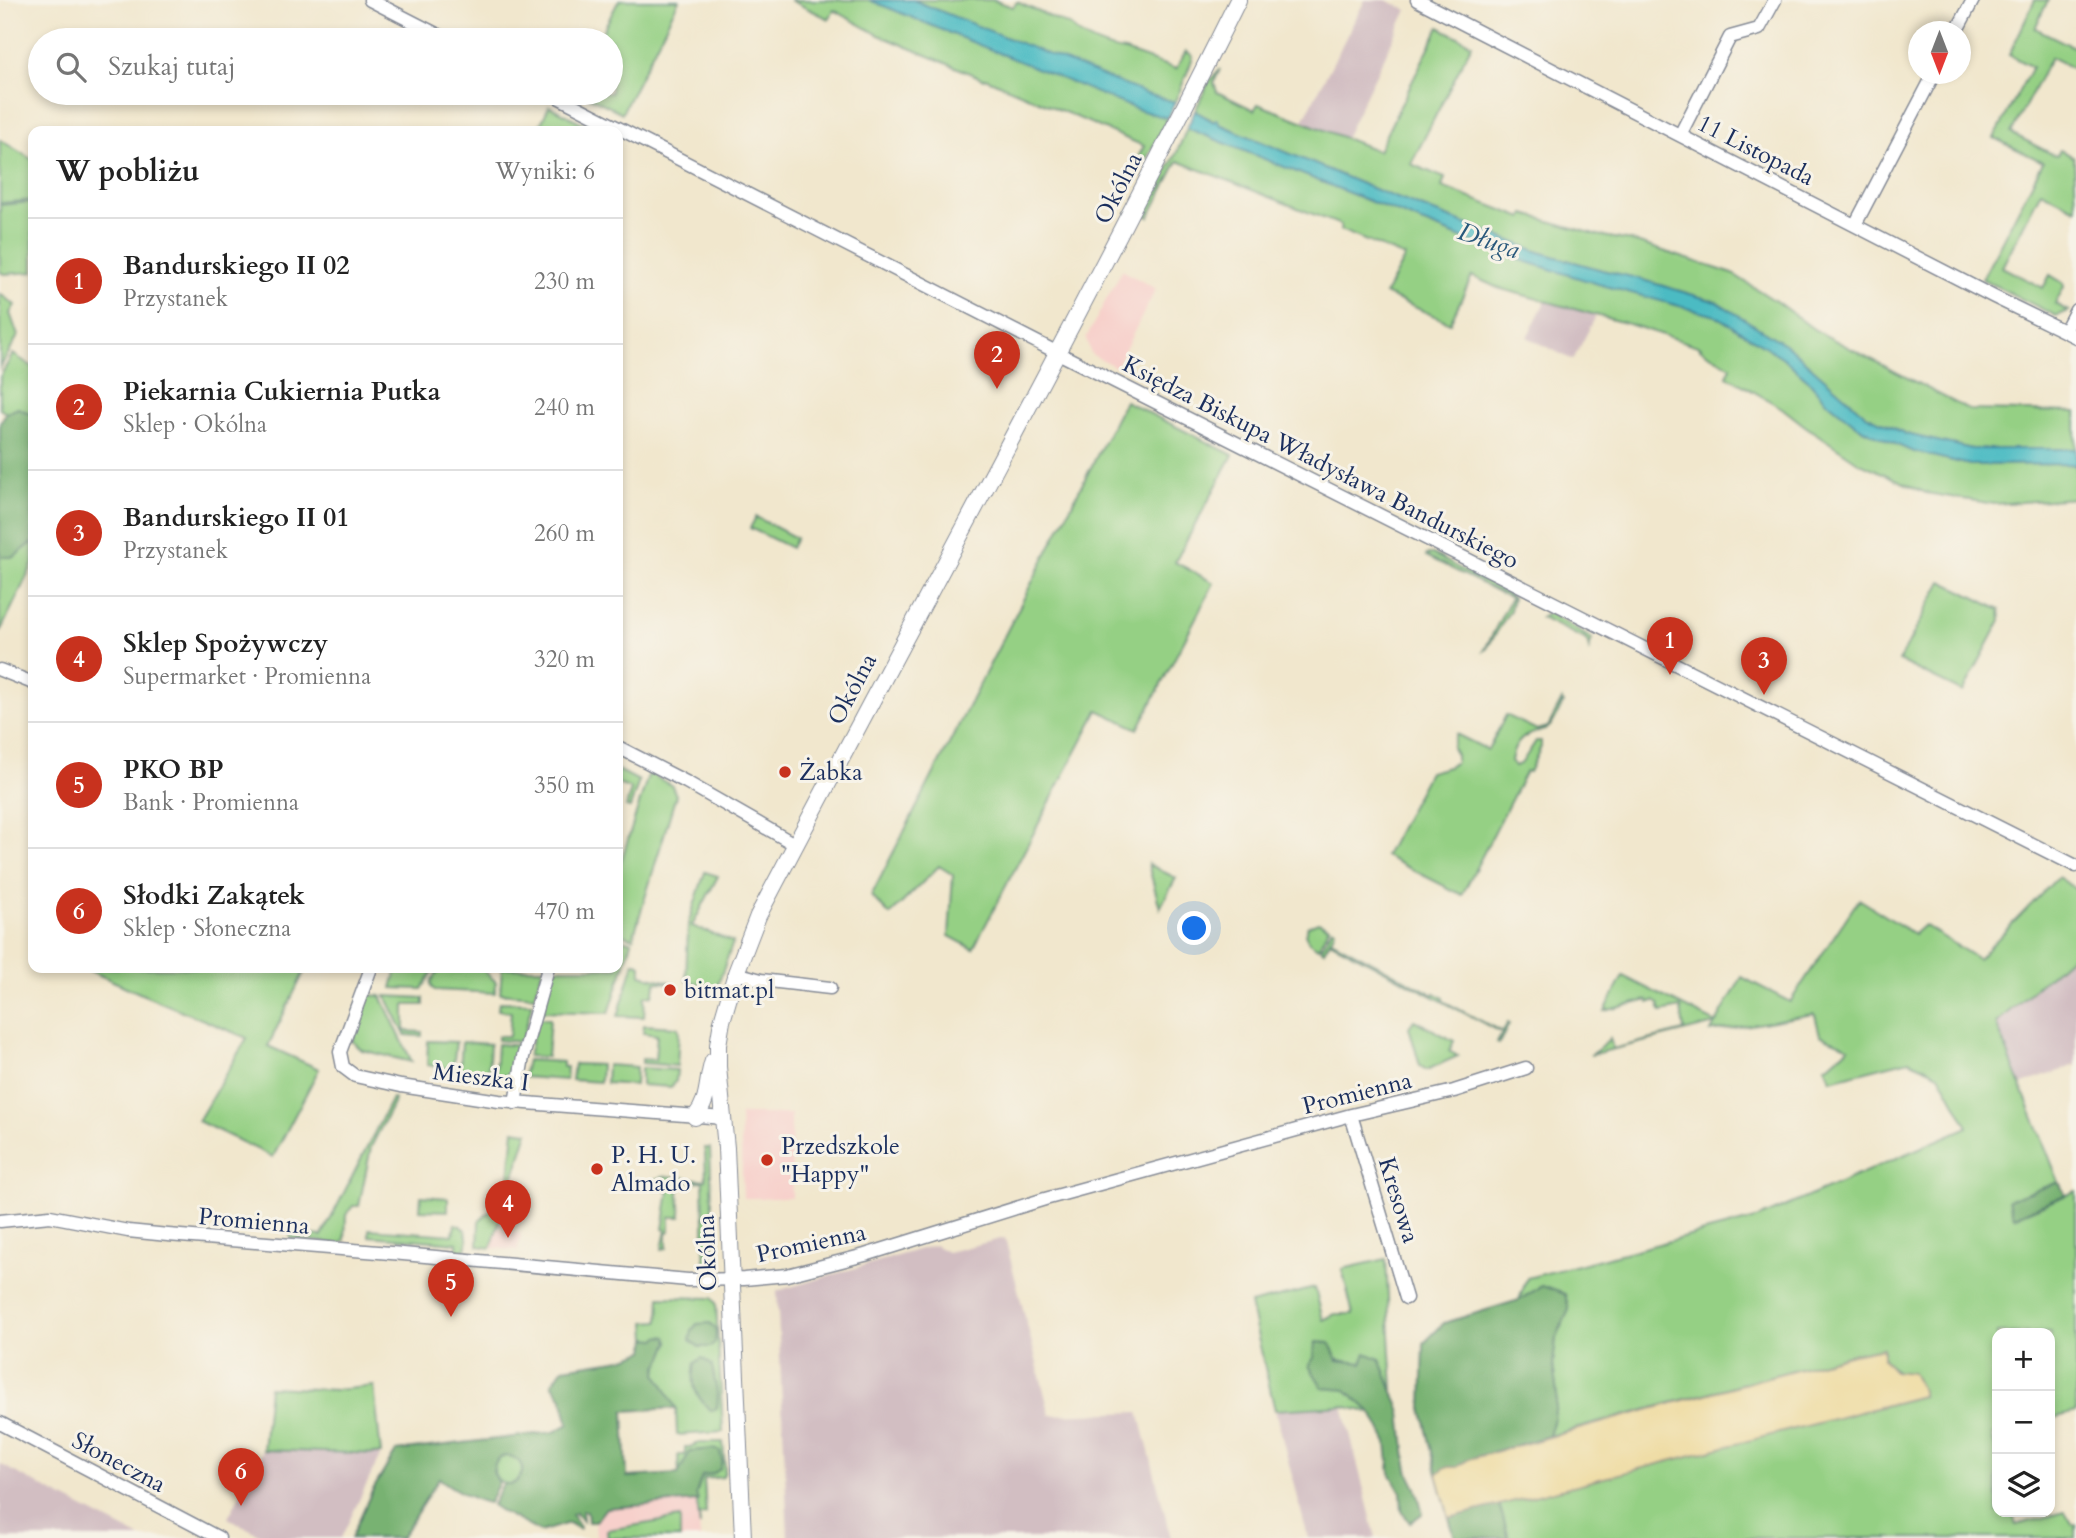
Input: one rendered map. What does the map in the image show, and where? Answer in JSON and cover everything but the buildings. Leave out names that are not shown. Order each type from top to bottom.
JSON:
[{"type":"street","points":[[370,0],[425,28]]},
{"type":"street","name":"Okólna","points":[[743,1538],[724,1118],[718,1045],[736,973],[758,916],[1058,353],[1238,0]]},
{"type":"street","name":"11 Listopada","points":[[1417,0],[2071,334]]},
{"type":"street","points":[[1681,135],[1730,37],[1759,29],[1775,0]]},
{"type":"street","points":[[1962,21],[1973,0]]},
{"type":"street","points":[[1855,225],[1929,84]]},
{"type":"street","name":"Księdza Biskupa Władysława Bandurskiego","points":[[573,105],[614,126]]},
{"type":"street","name":"Księdza Biskupa Władysława Bandurskiego","points":[[623,130],[1058,353],[2076,866]]},
{"type":"street","points":[[2071,334],[2076,310]]},
{"type":"street","points":[[0,670],[28,681]]},
{"type":"street","points":[[623,750],[796,845]]},
{"type":"street","name":"Mieszka I","points":[[369,973],[340,1052],[341,1063],[355,1076],[418,1090],[515,1103],[724,1118]]},
{"type":"street","points":[[515,1103],[523,1058],[547,973]]},
{"type":"street","points":[[736,973],[830,988]]},
{"type":"street","points":[[695,1116],[705,1103],[710,1070],[718,1045]]},
{"type":"street","name":"Promienna","points":[[0,1221],[50,1216],[128,1231],[688,1280],[787,1275],[1045,1199],[1351,1115],[1454,1091],[1526,1068]]},
{"type":"street","name":"Kresowa","points":[[1351,1115],[1406,1298]]},
{"type":"street","name":"Słoneczna","points":[[0,1423],[219,1538]]},
{"type":"shaded area","points":[[1365,0],[1386,0],[1407,10],[1345,138],[1303,121]]},
{"type":"shaded area","points":[[1122,270],[1156,289],[1116,367],[1091,354],[1086,338]]},
{"type":"shaded area","points":[[1546,300],[1596,316],[1573,360],[1527,337]]},
{"type":"shaded area","points":[[2076,952],[2076,1065],[2020,1085],[1996,1023]]},
{"type":"shaded area","name":"Przedszkole \"Happy\"","points":[[740,1114],[791,1114],[792,1198],[743,1198]]},
{"type":"shaded area","points":[[497,1228],[521,1234],[518,1250],[491,1248]]},
{"type":"shaded area","points":[[1005,1238],[1050,1415],[1139,1412],[1171,1538],[788,1538],[777,1291],[934,1245],[947,1252]]},
{"type":"shaded area","points":[[1343,1406],[1376,1538],[1308,1538],[1275,1410]]},
{"type":"shaded area","points":[[263,1450],[381,1454],[341,1538],[266,1538],[228,1518]]},
{"type":"shaded area","points":[[0,1464],[56,1494],[141,1538],[0,1538]]},
{"type":"shaded area","points":[[698,1501],[700,1538],[596,1538],[595,1522],[606,1508]]},
{"type":"green space","points":[[619,0],[679,0],[622,113],[606,105],[623,105],[623,28],[604,28]]},
{"type":"green space","points":[[790,0],[993,0],[1013,7],[1017,2],[1071,26],[1095,43],[1176,69],[1186,51],[1193,56],[1174,105],[1153,147],[1132,178],[1124,184],[1144,146],[879,35],[834,10],[829,19]]},
{"type":"green space","points":[[2035,0],[2048,0],[2035,28],[2076,48],[2076,70],[2051,57],[2011,133],[2052,154],[2057,155],[2060,150],[2074,157],[2076,209],[2041,191],[2002,267],[2043,288],[2050,275],[2063,283],[2064,287],[2055,304],[2068,311],[2056,316],[1982,279],[2043,162],[1994,138],[2032,67],[2009,55]]},
{"type":"green space","points":[[1439,27],[1472,44],[1411,164],[1445,178],[1442,187],[1523,218],[1525,214],[1598,235],[1636,242],[1733,274],[1815,330],[1969,410],[2076,412],[2076,449],[1972,449],[1906,434],[1866,415],[1789,347],[1717,302],[1539,252],[1381,192],[1219,124],[1195,111],[1209,81],[1220,69],[1214,82],[1217,92],[1254,110],[1258,104],[1378,151]]},
{"type":"green space","points":[[549,106],[588,126],[540,126]]},
{"type":"green space","points":[[1187,128],[1464,239],[1716,316],[1782,357],[1808,380],[1824,399],[1860,428],[1911,451],[1970,465],[2076,464],[2076,498],[1994,504],[1926,493],[1858,462],[1782,408],[1727,376],[1731,367],[1700,349],[1701,347],[1498,288],[1472,276],[1450,323],[1385,294],[1405,257],[1340,230],[1341,225],[1178,161],[1149,217],[1144,215]]},
{"type":"green space","points":[[0,140],[28,157],[28,200],[0,203]]},
{"type":"green space","points":[[28,202],[28,272],[0,272],[0,205]]},
{"type":"green space","points":[[0,294],[15,305],[10,313],[18,336],[0,368]]},
{"type":"green space","points":[[13,354],[28,364],[28,413],[18,408],[6,413],[0,409],[0,377]]},
{"type":"green space","points":[[1125,401],[1233,455],[1175,562],[1214,583],[1138,729],[1098,710],[973,949],[949,936],[953,875],[939,866],[890,915],[871,896]]},
{"type":"green space","points":[[18,408],[28,413],[28,546],[14,557],[0,557],[0,423],[6,413]]},
{"type":"green space","points":[[756,517],[796,538],[791,548],[750,528]]},
{"type":"green space","points":[[28,546],[28,574],[0,632],[0,557],[14,557]]},
{"type":"green space","points":[[1433,554],[1497,586],[1513,598],[1510,610],[1486,650],[1484,651],[1511,598],[1426,556]]},
{"type":"green space","points":[[1942,581],[2000,610],[2001,620],[1963,692],[1899,661]]},
{"type":"green space","points":[[1549,613],[1592,639],[1589,649],[1587,640],[1541,618]]},
{"type":"green space","points":[[1562,700],[1557,717],[1550,726],[1544,730],[1527,736],[1515,748],[1511,761],[1515,766],[1521,764],[1536,741],[1541,741],[1541,747],[1529,772],[1526,771],[1462,895],[1385,856],[1429,772],[1456,762],[1452,748],[1456,734],[1488,750],[1506,715],[1537,730],[1548,727]]},
{"type":"green space","points":[[623,773],[639,781],[630,808],[626,807],[631,789],[623,786]]},
{"type":"green space","points":[[649,773],[672,786],[676,795],[633,938],[623,935],[623,855]]},
{"type":"green space","points":[[1148,864],[1176,878],[1160,908]]},
{"type":"green space","points":[[705,872],[718,876],[692,926],[733,942],[717,987],[686,981],[688,924]]},
{"type":"green space","points":[[2058,877],[2076,889],[2076,952],[1996,1023],[2059,1182],[2009,1200],[2015,1217],[2076,1191],[2076,1412],[2055,1418],[2055,1328],[1992,1328],[1992,1517],[2014,1517],[2016,1525],[2055,1517],[2065,1512],[2073,1525],[2076,1525],[2076,1538],[1509,1538],[1499,1504],[1922,1396],[1883,1359],[1883,1348],[1549,1436],[1557,1395],[1553,1364],[1556,1338],[1563,1325],[1542,1286],[1519,1300],[1527,1278],[1759,1218],[1968,1127],[1939,1074],[1909,1060],[1831,1080],[1825,1066],[1849,1047],[1820,1035],[1813,1014],[1711,1032],[1715,1024],[1590,1055],[1610,1038],[1613,1049],[1684,1031],[1681,1008],[1661,1012],[1659,1004],[1654,1001],[1649,1003],[1648,1000],[1605,1011],[1623,976],[1716,1023],[1742,977],[1790,1002],[1859,899],[1914,934],[1924,925],[1978,959]]},
{"type":"green space","points":[[1318,922],[1329,927],[1318,948],[1309,942],[1305,934],[1308,926]]},
{"type":"green space","points":[[1332,928],[1335,930],[1331,940],[1434,995],[1435,993],[1444,998],[1443,1001],[1502,1032],[1508,1023],[1499,1044],[1497,1043],[1502,1033],[1330,941],[1324,951],[1321,949]]},
{"type":"green space","points":[[623,939],[632,942],[623,970]]},
{"type":"green space","points":[[634,962],[641,965],[641,975],[674,983],[656,982],[653,995],[645,996],[644,1017],[618,1016]]},
{"type":"green space","points":[[95,973],[304,973],[268,1046],[319,1069],[273,1157],[198,1121],[247,1038]]},
{"type":"green space","points":[[396,973],[432,973],[422,989],[392,988]]},
{"type":"green space","points":[[437,973],[486,973],[496,982],[495,993],[435,990],[431,982]]},
{"type":"green space","points":[[502,973],[541,973],[534,996],[500,993]]},
{"type":"green space","points":[[552,973],[622,973],[609,1013],[542,1011]]},
{"type":"green space","points":[[369,995],[381,996],[412,1062],[362,1050],[352,1041]]},
{"type":"green space","points":[[386,996],[424,998],[424,1005],[405,1005],[405,1031],[422,1032],[422,1036],[405,1035]]},
{"type":"green space","points":[[499,1002],[532,1003],[522,1042],[498,1040],[498,1036],[509,1036],[511,1012],[498,1010]]},
{"type":"green space","points":[[537,1018],[550,1019],[547,1057],[528,1056]]},
{"type":"green space","points":[[1414,1020],[1454,1041],[1449,1051],[1458,1056],[1427,1070],[1420,1066],[1409,1027]]},
{"type":"green space","points":[[644,1025],[677,1027],[677,1066],[642,1063],[642,1059],[655,1060],[657,1035],[643,1033]]},
{"type":"green space","points":[[428,1041],[456,1042],[453,1069],[427,1065]]},
{"type":"green space","points":[[462,1042],[490,1044],[488,1074],[460,1070]]},
{"type":"green space","points":[[497,1044],[522,1046],[514,1076],[495,1075]]},
{"type":"green space","points":[[527,1060],[563,1062],[563,1067],[567,1067],[566,1080],[523,1077]]},
{"type":"green space","points":[[574,1064],[601,1065],[600,1082],[572,1080]]},
{"type":"green space","points":[[607,1065],[636,1067],[635,1085],[606,1083]]},
{"type":"green space","points":[[641,1068],[677,1070],[676,1081],[671,1087],[641,1085]]},
{"type":"green space","points":[[392,1098],[393,1104],[371,1147],[359,1206],[353,1206],[346,1215],[345,1240],[340,1244],[291,1238],[290,1233],[322,1236]]},
{"type":"green space","points":[[514,1130],[528,1132],[491,1248],[478,1246],[479,1221],[507,1197]]},
{"type":"green space","points":[[705,1148],[710,1148],[714,1261],[705,1270],[703,1181],[678,1182],[681,1217],[670,1217],[667,1248],[662,1249],[669,1191],[635,1185],[666,1176],[706,1180]]},
{"type":"green space","points":[[2059,1182],[2065,1195],[2014,1217],[2008,1200]]},
{"type":"green space","points":[[421,1196],[448,1198],[448,1211],[420,1210]]},
{"type":"green space","points":[[455,1224],[462,1227],[467,1235],[467,1246],[460,1254],[457,1254],[457,1243],[369,1236],[369,1229],[453,1235]]},
{"type":"green space","points":[[1386,1259],[1393,1391],[1380,1359],[1360,1363],[1345,1362],[1316,1343],[1314,1357],[1372,1413],[1343,1406],[1275,1410],[1250,1304],[1315,1288],[1323,1320],[1335,1314],[1353,1314],[1342,1269]]},
{"type":"green space","points":[[1542,1286],[1565,1294],[1569,1310],[1556,1338],[1553,1364],[1557,1395],[1549,1436],[1469,1459],[1457,1467],[1446,1468],[1437,1474],[1422,1408],[1424,1343],[1444,1323],[1519,1300]]},
{"type":"green space","points":[[660,1297],[712,1298],[716,1303],[723,1432],[677,1435],[676,1409],[657,1374],[669,1342],[647,1338],[646,1322],[659,1321]]},
{"type":"green space","points":[[710,1323],[716,1329],[715,1343],[711,1347],[699,1347],[690,1340],[692,1330],[697,1324]]},
{"type":"green space","points":[[667,1337],[669,1342],[657,1374],[676,1408],[624,1411],[627,1477],[678,1474],[690,1451],[720,1451],[720,1469],[713,1474],[702,1476],[696,1494],[698,1501],[606,1508],[595,1522],[588,1522],[587,1511],[582,1511],[583,1521],[576,1513],[572,1515],[579,1529],[569,1523],[540,1532],[492,1505],[503,1484],[513,1484],[520,1477],[522,1470],[516,1459],[503,1456],[494,1467],[494,1475],[499,1482],[489,1503],[462,1493],[439,1478],[401,1538],[351,1538],[371,1493],[396,1451],[554,1432],[569,1424],[562,1398],[552,1384],[563,1368],[622,1359],[645,1351],[647,1338],[656,1339]]},
{"type":"green space","points":[[1316,1342],[1330,1343],[1337,1360],[1362,1363],[1366,1353],[1380,1359],[1401,1412],[1409,1474],[1423,1513],[1410,1523],[1402,1511],[1401,1492],[1390,1473],[1387,1443],[1372,1413],[1346,1390],[1323,1388],[1309,1366],[1314,1357]]},
{"type":"green space","points":[[702,1358],[712,1365],[718,1397],[717,1408],[711,1411],[697,1395],[694,1384],[695,1363]]},
{"type":"green space","points":[[374,1386],[381,1454],[263,1450],[269,1387],[336,1390]]},
{"type":"green space","points":[[700,1442],[723,1442],[725,1470],[723,1477],[704,1479],[706,1514],[699,1515],[700,1527],[696,1494],[702,1476],[713,1474],[713,1449],[679,1474],[678,1455],[685,1455],[685,1447]]},
{"type":"green space","points":[[508,1456],[518,1460],[522,1470],[518,1480],[508,1484],[498,1480],[494,1470],[498,1460]]},
{"type":"green space","points":[[1499,1504],[1509,1538],[1455,1538],[1449,1518]]},
{"type":"green space","points":[[680,1518],[680,1538],[608,1538],[607,1530]]},
{"type":"sand","points":[[1883,1348],[1883,1359],[1894,1371],[1912,1373],[1922,1396],[1449,1518],[1437,1474],[1446,1467],[1457,1467],[1469,1459],[1852,1354]]},
{"type":"water","points":[[869,0],[913,0],[1147,94],[1175,102],[1167,118],[1136,109]]},
{"type":"water","name":"Długa","points":[[1195,111],[1214,122],[1216,119],[1219,124],[1381,192],[1539,252],[1717,302],[1789,347],[1866,415],[1906,434],[1972,449],[2076,449],[2076,464],[1970,465],[1911,451],[1860,428],[1824,399],[1808,380],[1782,357],[1716,316],[1598,284],[1464,239],[1187,128]]},
{"type":"place","name":"Piekarnia Cukiernia Putka","points":[[997,389]]},
{"type":"place","name":"Bandurskiego II 02","points":[[1670,675]]},
{"type":"place","name":"Bandurskiego II 01","points":[[1764,695]]},
{"type":"place","name":"Żabka","points":[[785,772]]},
{"type":"place","name":"bitmat.pl","points":[[670,990]]},
{"type":"place","name":"Przedszkole \"Happy\"","points":[[767,1160]]},
{"type":"place","name":"P. H. U. Almado","points":[[597,1169]]},
{"type":"place","name":"Sklep Spożywczy","points":[[508,1238]]},
{"type":"place","name":"PKO BP","points":[[451,1317]]},
{"type":"place","name":"Słodki Zakątek","points":[[241,1506]]}]
